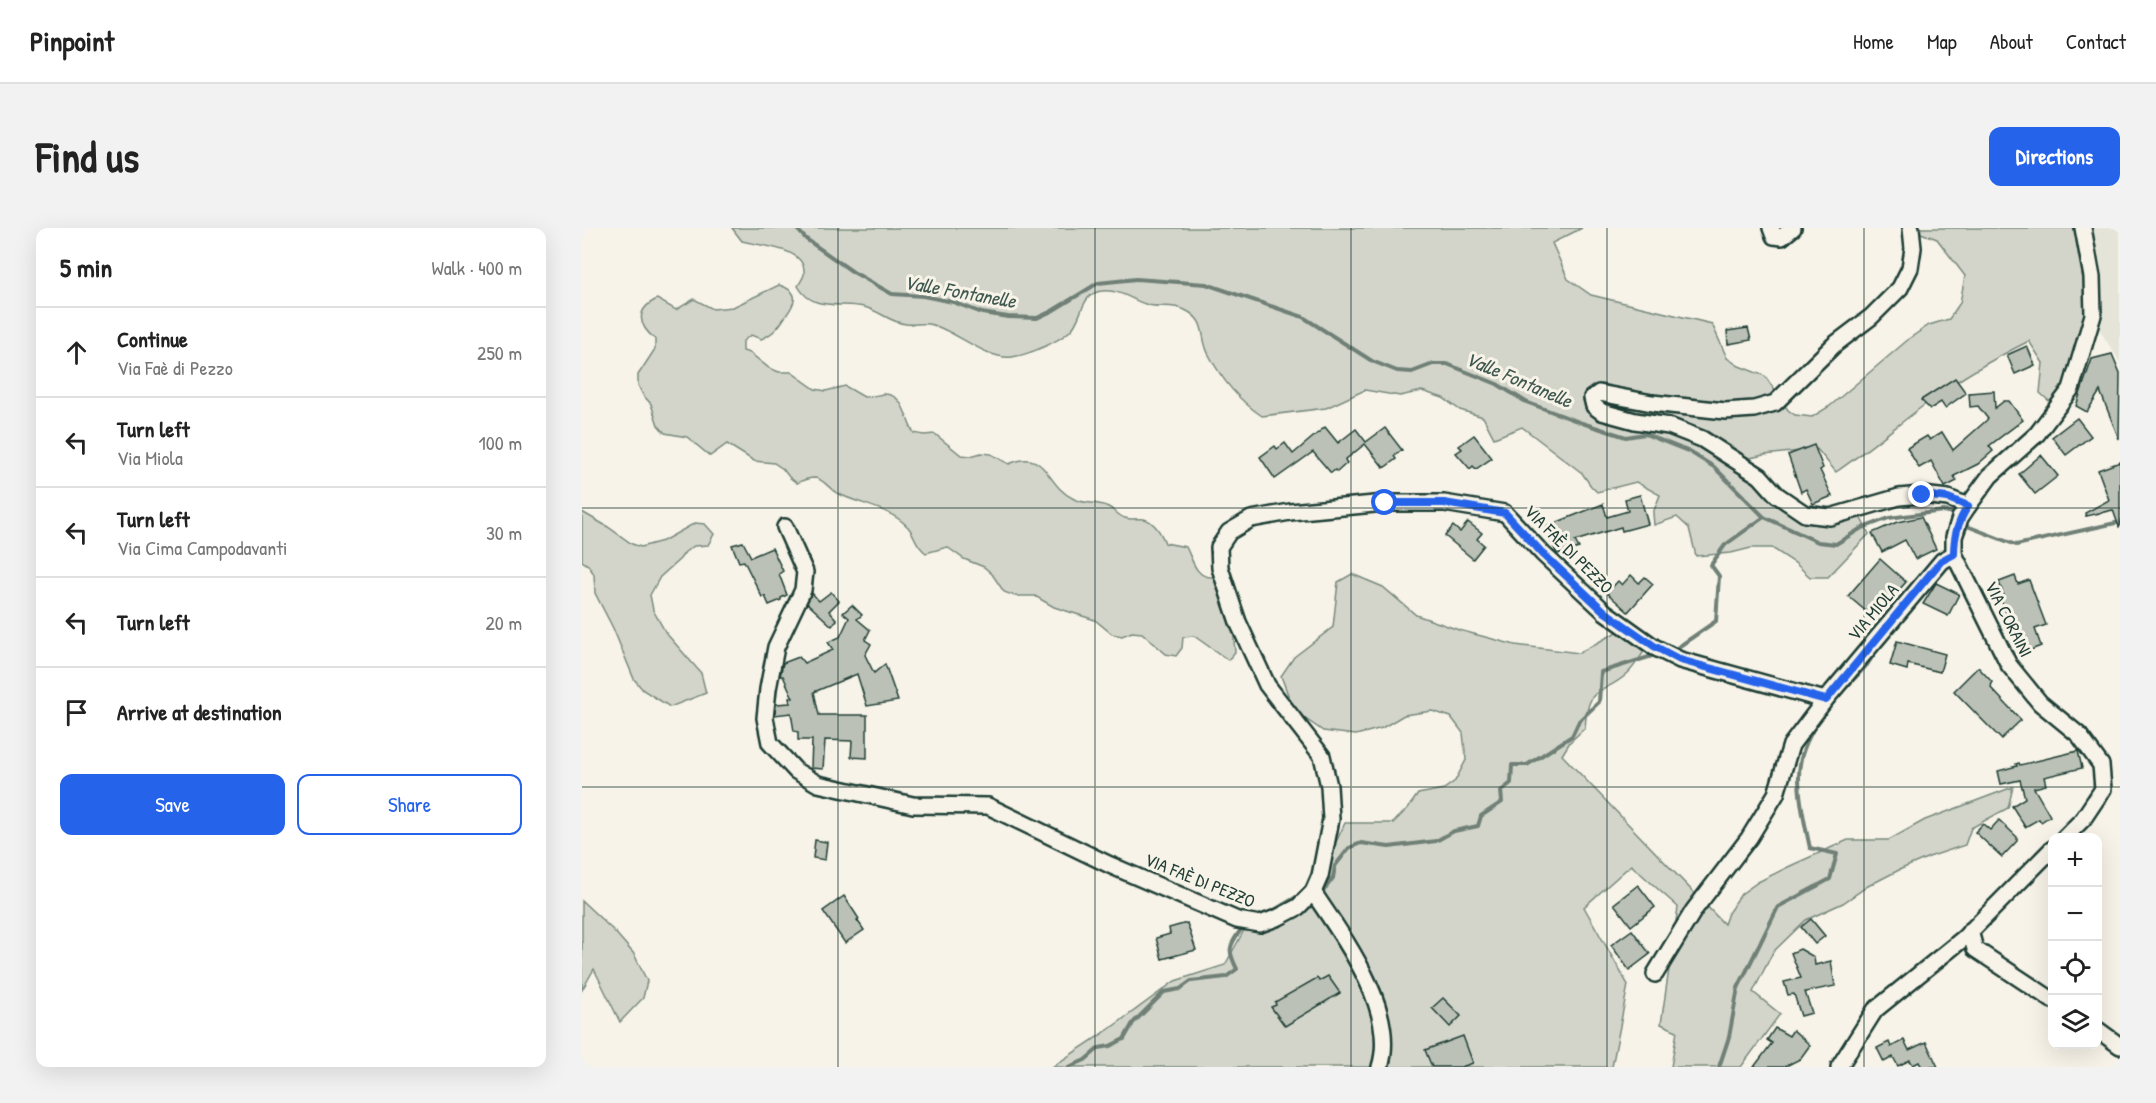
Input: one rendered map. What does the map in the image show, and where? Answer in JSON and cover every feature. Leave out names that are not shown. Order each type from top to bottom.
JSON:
[{"type":"street","points":[[1771,228],[1774,236],[1782,237],[1793,228]]},
{"type":"street","points":[[1911,228],[1913,248],[1910,268],[1900,288],[1871,317],[1834,345],[1774,403],[1725,411],[1652,404],[1599,393],[1592,398],[1594,406],[1602,412],[1635,421],[1669,426],[1702,439],[1760,476],[1777,495],[1805,514],[1830,517],[1899,497],[1922,495],[1948,498],[1968,506]]},
{"type":"street","points":[[1954,554],[1954,537],[1960,518],[1968,506],[1990,476],[2037,434],[2071,389],[2093,315],[2092,277],[2083,228]]},
{"type":"street","name":"VIA FAÈ DI PEZZO","points":[[785,527],[806,572],[803,590],[776,647],[765,718],[770,743],[796,771],[818,784],[913,805],[988,806],[1110,865],[1237,920],[1260,924],[1298,907],[1313,892],[1320,876],[1332,819],[1329,786],[1322,756],[1267,685],[1238,622],[1220,568],[1219,547],[1229,532],[1251,519],[1290,512],[1385,503],[1444,503],[1505,513],[1543,554],[1605,612],[1654,646],[1680,660],[1826,700]]},
{"type":"street","name":"VIA MIOLA","points":[[1655,974],[1694,910],[1749,838],[1776,794],[1791,745],[1941,561],[1954,554]]},
{"type":"street","name":"VIA CORAINI","points":[[1954,554],[2009,665],[2040,703],[2079,735],[2101,765],[2103,789],[2083,819],[2068,833]]},
{"type":"street","points":[[1839,1067],[1875,1010],[1970,931],[2048,853]]},
{"type":"street","points":[[1313,892],[1368,980],[1384,1043],[1380,1067]]},
{"type":"street","points":[[1970,931],[1975,949],[2048,997]]},
{"type":"street","points":[[2102,1033],[2120,1046]]},
{"type":"shaded area","points":[[732,228],[1582,228],[1552,243],[1568,279],[1591,295],[1712,324],[1727,358],[1739,366],[1765,376],[1788,410],[1795,415],[1812,417],[1830,406],[1910,338],[1929,325],[1949,319],[1960,303],[1965,276],[1937,239],[1907,228],[2079,228],[2090,315],[2057,408],[2040,393],[2043,363],[2029,341],[1946,389],[1836,472],[1817,449],[1750,458],[1743,471],[1778,504],[1858,513],[1869,534],[1828,577],[1810,577],[1795,563],[1772,548],[1751,548],[1731,553],[1696,556],[1689,528],[1677,517],[1654,525],[1653,513],[1660,495],[1636,482],[1597,492],[1582,473],[1522,427],[1494,438],[1483,417],[1460,410],[1443,398],[1422,391],[1400,396],[1365,390],[1326,408],[1262,416],[1245,403],[1225,381],[1209,355],[1197,319],[1180,308],[1150,305],[1114,291],[1102,291],[1090,296],[1074,326],[1065,335],[1051,344],[1026,354],[1002,357],[982,350],[933,325],[900,323],[864,307],[819,303],[811,300],[798,286],[804,274],[803,265],[798,258],[780,249],[742,241]]},
{"type":"shaded area","points":[[2079,228],[2120,228],[2120,362],[2090,315]]},
{"type":"shaded area","points":[[779,285],[793,294],[792,307],[769,335],[761,339],[751,335],[743,341],[743,351],[750,353],[769,368],[779,372],[791,372],[815,389],[826,391],[845,386],[864,397],[890,395],[900,402],[914,433],[935,434],[961,455],[991,454],[1009,464],[1032,460],[1045,470],[1064,493],[1074,499],[1106,506],[1125,518],[1148,520],[1157,528],[1165,543],[1186,547],[1201,574],[1211,577],[1231,573],[1234,583],[1231,604],[1235,652],[1228,660],[1194,636],[1183,637],[1182,648],[1176,656],[1166,654],[1142,633],[1132,632],[1122,636],[1112,634],[1095,620],[1054,607],[1035,596],[1015,596],[1004,592],[992,574],[984,567],[964,559],[947,547],[926,553],[908,527],[900,520],[837,493],[818,479],[808,479],[797,483],[774,463],[754,461],[727,444],[710,456],[687,437],[665,433],[658,425],[651,404],[638,385],[638,375],[655,349],[655,339],[642,323],[642,313],[645,308],[657,299],[676,310],[694,299],[713,309],[733,307]]},
{"type":"shaded area","points":[[582,512],[632,544],[641,547],[663,541],[695,523],[705,524],[714,534],[708,545],[694,546],[685,552],[660,577],[650,595],[653,610],[666,633],[701,673],[706,693],[670,707],[643,690],[634,679],[613,628],[595,593],[594,574],[582,561]]},
{"type":"shaded area","points":[[1352,574],[1383,587],[1416,615],[1459,630],[1515,645],[1579,653],[1622,629],[1645,650],[1628,673],[1593,697],[1589,703],[1585,728],[1570,742],[1562,755],[1724,924],[1728,913],[1741,894],[1758,882],[1848,840],[1889,840],[1925,820],[2013,787],[2008,808],[1971,828],[1965,845],[1899,870],[1868,886],[1843,903],[1806,920],[1773,952],[1753,992],[1780,1014],[1741,1067],[1671,1067],[1677,1031],[1661,1024],[1678,907],[1631,865],[1584,907],[1628,985],[1612,1067],[1052,1067],[1175,981],[1225,965],[1248,923],[1304,899],[1329,879],[1327,861],[1345,823],[1393,823],[1418,794],[1444,789],[1455,781],[1466,760],[1463,733],[1451,717],[1432,711],[1404,715],[1382,728],[1356,735],[1323,731],[1300,715],[1290,700],[1281,676],[1294,657],[1333,627],[1338,582]]},
{"type":"shaded area","points":[[582,901],[614,931],[634,954],[647,981],[643,998],[620,1022],[594,969],[582,990]]},
{"type":"building","points":[[1748,328],[1751,340],[1728,344],[1727,331]]},
{"type":"building","points":[[2027,346],[2035,365],[2015,374],[2007,355]]},
{"type":"building","points":[[2112,354],[2120,373],[2119,439],[2100,391],[2087,412],[2076,406],[2092,359]]},
{"type":"building","points":[[1955,378],[1966,393],[1945,408],[1941,402],[1930,409],[1921,400]]},
{"type":"building","points":[[1994,391],[1995,408],[2004,401],[2009,401],[2023,420],[1989,446],[1993,451],[1978,464],[1954,476],[1957,481],[1945,487],[1931,461],[1919,468],[1907,448],[1927,436],[1930,440],[1942,432],[1953,450],[1988,419],[1978,406],[1970,407],[1969,393]]},
{"type":"building","points":[[2077,418],[2091,436],[2066,455],[2052,437]]},
{"type":"building","points":[[1325,427],[1338,443],[1356,429],[1366,442],[1385,428],[1402,450],[1394,456],[1396,459],[1384,468],[1365,444],[1345,460],[1347,463],[1337,472],[1335,470],[1331,473],[1313,452],[1275,479],[1260,457],[1275,446],[1277,449],[1285,443],[1293,454]]},
{"type":"building","points":[[1474,435],[1492,458],[1476,469],[1473,466],[1470,469],[1456,453],[1462,449],[1459,446]]},
{"type":"building","points":[[1814,445],[1823,468],[1820,470],[1832,496],[1813,504],[1806,489],[1801,492],[1788,455]]},
{"type":"building","points":[[2041,455],[2058,476],[2035,494],[2019,474]]},
{"type":"building","points":[[2120,462],[2119,527],[2113,510],[2086,516],[2085,513],[2109,500],[2098,470]]},
{"type":"building","points":[[1640,495],[1648,524],[1622,531],[1621,527],[1575,541],[1579,548],[1557,554],[1545,527],[1603,504],[1607,517],[1628,511],[1625,499]]},
{"type":"building","points":[[1921,517],[1936,549],[1915,559],[1905,540],[1882,552],[1872,533],[1897,522]]},
{"type":"building","points":[[1468,522],[1482,533],[1477,539],[1484,545],[1473,559],[1445,536],[1453,526],[1460,532]]},
{"type":"building","points":[[743,542],[751,557],[772,548],[783,571],[779,574],[787,595],[781,600],[769,605],[765,596],[762,597],[744,561],[739,562],[732,545]]},
{"type":"building","points":[[1880,559],[1906,582],[1874,618],[1848,596]]},
{"type":"building","points":[[1631,575],[1639,583],[1645,577],[1653,584],[1628,612],[1607,593],[1618,581],[1622,585]]},
{"type":"building","points":[[2015,576],[2018,584],[2029,580],[2046,625],[2035,629],[2041,646],[2028,651],[2020,631],[2012,634],[2000,598],[2004,596],[1999,582]]},
{"type":"building","points":[[1936,583],[1959,594],[1948,616],[1923,604]]},
{"type":"building","points":[[831,592],[839,601],[829,611],[837,620],[832,626],[807,603],[812,593],[819,601]]},
{"type":"building","points":[[852,605],[862,615],[857,619],[870,630],[865,640],[871,644],[865,655],[874,673],[885,664],[898,701],[867,706],[857,674],[814,692],[819,715],[867,715],[867,758],[851,757],[852,741],[825,740],[823,769],[811,768],[812,740],[798,740],[798,732],[794,731],[791,713],[775,715],[776,704],[790,703],[789,698],[793,698],[783,676],[780,676],[783,663],[799,657],[804,663],[833,650],[828,642],[840,637],[849,618],[843,613]]},
{"type":"building","points":[[1897,641],[1945,654],[1940,672],[1908,664],[1907,670],[1890,665]]},
{"type":"building","points":[[1978,667],[1992,682],[1991,688],[2021,720],[2001,739],[1954,691]]},
{"type":"building","points":[[2078,751],[2082,768],[2044,777],[2046,785],[2034,788],[2050,816],[2041,822],[2039,819],[2025,827],[2012,806],[2025,798],[2020,780],[2001,784],[1998,771],[2017,766],[2016,764],[2019,763],[2020,765]]},
{"type":"building","points":[[1999,820],[2017,837],[2017,841],[2002,857],[1975,832],[1983,824],[1990,830]]},
{"type":"building","points":[[815,840],[827,842],[825,860],[813,858]]},
{"type":"building","points":[[1638,885],[1655,907],[1631,926],[1614,904]]},
{"type":"building","points":[[844,896],[864,930],[845,943],[823,911]]},
{"type":"building","points":[[1811,919],[1825,936],[1815,944],[1801,927]]},
{"type":"building","points":[[1187,923],[1196,950],[1162,959],[1156,938],[1170,934],[1169,928]]},
{"type":"building","points":[[1632,930],[1650,954],[1629,970],[1611,945]]},
{"type":"building","points":[[1800,949],[1814,957],[1815,965],[1831,961],[1835,986],[1805,992],[1812,1013],[1801,1016],[1794,994],[1788,995],[1784,982],[1801,978],[1791,953]]},
{"type":"building","points":[[1328,976],[1340,993],[1285,1026],[1271,1007],[1276,1005],[1275,1002],[1317,978],[1319,981]]},
{"type":"building","points":[[1443,998],[1461,1016],[1450,1027],[1432,1008]]},
{"type":"building","points":[[1775,1028],[1789,1036],[1793,1030],[1810,1045],[1800,1059],[1784,1067],[1754,1067],[1772,1043],[1767,1040]]},
{"type":"building","points":[[1463,1036],[1473,1063],[1461,1067],[1432,1067],[1425,1050]]},
{"type":"building","points":[[1904,1040],[1909,1050],[1926,1042],[1938,1067],[1922,1067],[1919,1062],[1913,1065],[1910,1060],[1898,1066],[1893,1057],[1884,1062],[1877,1048],[1889,1042],[1891,1047]]},
{"type":"waterway","name":"Valle Fontanelle","points":[[796,228],[806,239],[853,272],[892,294],[923,296],[953,302],[982,313],[1008,317],[1037,318],[1098,283],[1136,279],[1206,284],[1303,317],[1372,361],[1397,371],[1412,372],[1433,364],[1447,364],[1497,384],[1526,402],[1582,423],[1626,437],[1645,434],[1690,452],[1714,467],[1764,517],[1818,542],[1836,544],[1860,529],[1889,518],[1943,511],[1954,513]]},
{"type":"waterway","points":[[1674,650],[1716,621],[1719,576],[1711,565],[1725,545],[1764,517]]},
{"type":"waterway","name":"Valle Fontanelle","points":[[1964,523],[2016,545],[2120,522]]},
{"type":"waterway","points":[[1960,542],[1967,526]]},
{"type":"waterway","points":[[1830,705],[1867,665],[1879,646]]},
{"type":"waterway","points":[[1324,890],[1333,878],[1335,866],[1349,848],[1361,843],[1389,847],[1436,841],[1454,831],[1478,826],[1481,816],[1502,802],[1501,791],[1511,783],[1512,765],[1527,765],[1572,736],[1579,721],[1599,702],[1601,672],[1652,656]]},
{"type":"waterway","points":[[1719,1067],[1729,1037],[1738,988],[1778,907],[1830,879],[1837,854],[1810,848],[1799,784],[1803,753],[1818,720]]},
{"type":"waterway","points":[[1266,915],[1298,896]]},
{"type":"waterway","points":[[1069,1067],[1085,1060],[1099,1048],[1110,1046],[1124,1039],[1133,1023],[1164,992],[1180,989],[1191,981],[1226,977],[1237,969],[1232,958],[1231,945],[1240,931]]},
{"type":"route","points":[[1385,503],[1444,503],[1505,513],[1543,554],[1605,612],[1654,646],[1680,660],[1826,700],[1941,561],[1954,554],[1954,537],[1960,518],[1968,506],[1948,498],[1922,495]]}]
